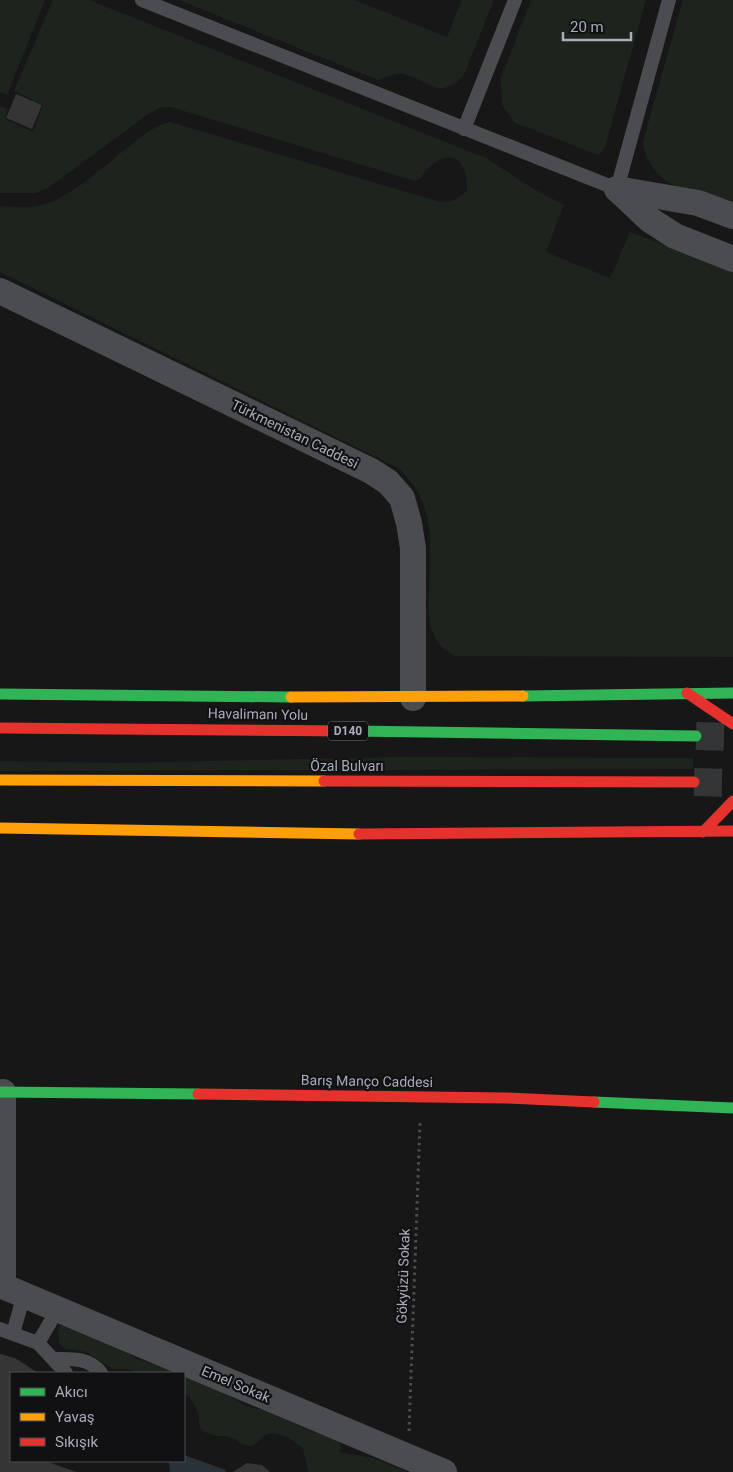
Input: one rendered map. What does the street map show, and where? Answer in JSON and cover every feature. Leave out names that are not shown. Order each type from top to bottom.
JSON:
[{"type":"main road","points":[[687,693],[733,724]]},
{"type":"main road","points":[[0,694],[413,698],[604,697],[687,693],[733,694]]},
{"type":"main road","name":"Havalimanı Yolu","points":[[0,728],[237,728],[430,733],[696,736]]},
{"type":"main road","name":"Özal Bulvarı","points":[[0,780],[694,782]]},
{"type":"main road","points":[[702,832],[733,801]]},
{"type":"main road","points":[[0,828],[303,835],[733,831]]},
{"type":"main road","name":"Barış Manço Caddesi","points":[[2,1092],[507,1098],[733,1108]]},
{"type":"street","points":[[617,189],[698,203],[733,216]]},
{"type":"street","points":[[617,189],[650,220],[675,236],[733,259]]},
{"type":"street","name":"Türkmenistan Caddesi","points":[[0,291],[371,471],[396,490],[402,498],[406,510],[413,548],[413,698]]},
{"type":"street","points":[[2,1092],[9,1289]]},
{"type":"street","name":"Emel Sokak","points":[[9,1289],[444,1472]]},
{"type":"lane","points":[[142,0],[464,130],[617,189],[669,0]]},
{"type":"lane","points":[[464,130],[515,0]]},
{"type":"lane","points":[[9,1289],[6,1331],[38,1344],[65,1372]]},
{"type":"lane","points":[[38,1344],[58,1309]]},
{"type":"lane","points":[[53,1359],[82,1360],[92,1364],[100,1372]]},
{"type":"path","name":"Gökyüzü Sokak","points":[[408,1456],[421,1097]]},
{"type":"shaded area","points":[[0,0],[45,0],[7,95],[0,92]]},
{"type":"shaded area","points":[[53,0],[89,0],[486,158],[532,188],[564,205],[546,252],[610,278],[630,232],[733,270],[733,657],[454,656],[440,646],[430,624],[428,604],[430,539],[425,509],[410,481],[398,468],[0,272],[0,206],[37,206],[60,198],[82,184],[149,131],[170,122],[440,202],[455,200],[467,190],[464,169],[456,159],[444,158],[435,162],[419,180],[412,180],[171,107],[162,107],[148,114],[48,188],[36,193],[0,193],[0,106],[7,109],[5,119],[33,132],[43,105],[14,91]]},
{"type":"shaded area","points":[[179,0],[355,0],[447,37],[462,0],[494,0],[464,75],[455,83],[439,88],[402,74],[378,80]]},
{"type":"shaded area","points":[[531,0],[646,0],[605,147],[599,155],[515,123],[502,105],[501,78]]},
{"type":"shaded area","points":[[683,0],[733,0],[733,209],[690,194],[664,179],[654,169],[647,156],[643,141]]},
{"type":"shaded area","points":[[400,757],[693,758],[693,769],[0,771],[0,761],[117,763]]},
{"type":"shaded area","points":[[61,1325],[124,1350],[137,1359],[178,1372],[134,1372],[127,1369],[113,1369],[86,1352],[65,1349],[59,1343],[58,1327]]},
{"type":"shaded area","points":[[185,1375],[217,1389],[248,1407],[265,1410],[313,1432],[336,1438],[342,1447],[339,1452],[373,1458],[408,1472],[308,1472],[303,1448],[281,1435],[265,1435],[253,1446],[242,1444],[227,1436],[215,1436],[202,1430],[199,1425],[197,1411],[189,1396],[185,1395]]},
{"type":"shaded area","points":[[185,1455],[226,1470],[225,1472],[170,1472],[169,1462],[185,1462]]},
{"type":"building","points":[[16,94],[42,105],[32,129],[6,118]]},
{"type":"building","points":[[0,1354],[15,1358],[36,1372],[10,1372],[10,1462],[48,1462],[77,1472],[0,1472]]},
{"type":"building","points":[[247,1463],[262,1465],[270,1472],[233,1472]]},
{"type":"tunnel","points":[[696,736],[733,737]]},
{"type":"tunnel","points":[[694,782],[733,783]]},
{"type":"traffic: fast","points":[[523,696],[733,693]]},
{"type":"traffic: fast","points":[[0,694],[291,697]]},
{"type":"traffic: fast","points":[[353,731],[696,736]]},
{"type":"traffic: fast","points":[[0,1092],[198,1094]]},
{"type":"traffic: fast","points":[[594,1102],[733,1108]]},
{"type":"traffic: slow","points":[[291,697],[523,696]]},
{"type":"traffic: slow","points":[[0,780],[324,781]]},
{"type":"traffic: slow","points":[[0,828],[359,834]]},
{"type":"traffic: jam","points":[[687,693],[733,724]]},
{"type":"traffic: jam","points":[[0,728],[353,731]]},
{"type":"traffic: jam","points":[[324,781],[694,782]]},
{"type":"traffic: jam","points":[[703,832],[733,801]]},
{"type":"traffic: jam","points":[[359,834],[733,831]]},
{"type":"traffic: jam","points":[[198,1094],[507,1098],[594,1102]]}]
